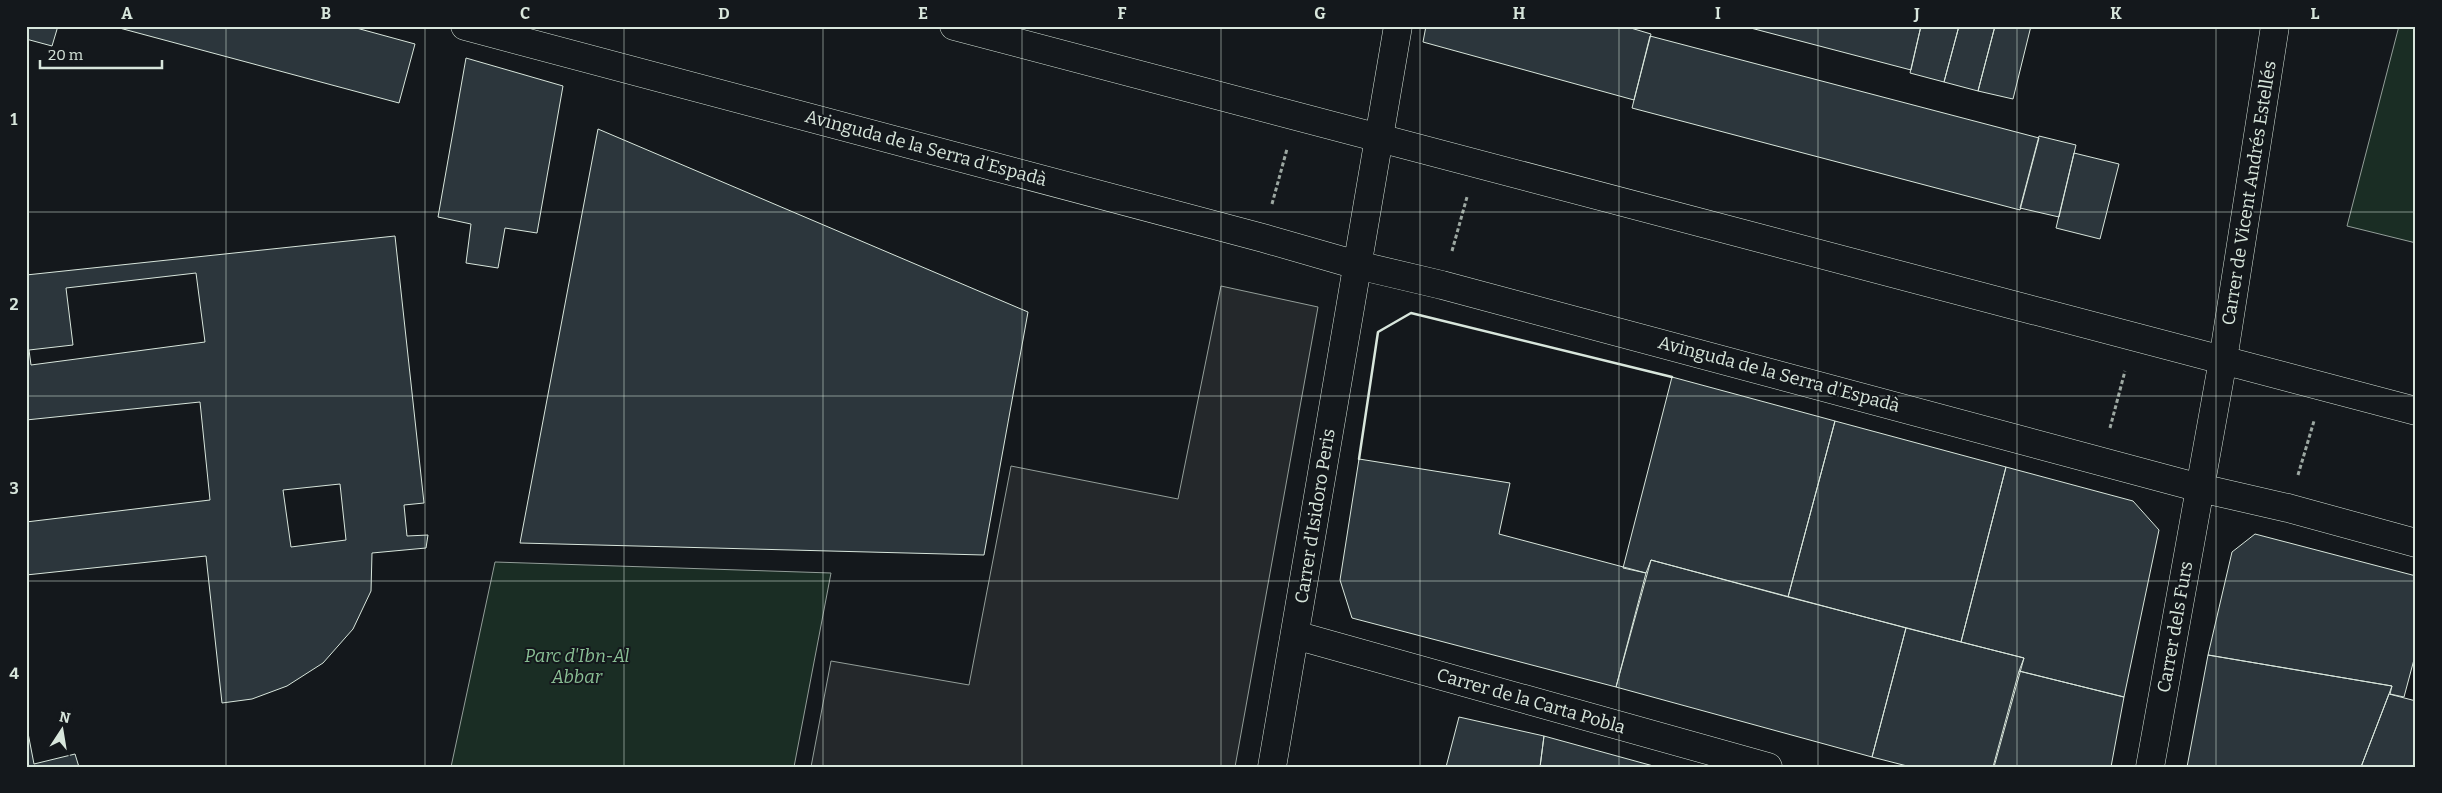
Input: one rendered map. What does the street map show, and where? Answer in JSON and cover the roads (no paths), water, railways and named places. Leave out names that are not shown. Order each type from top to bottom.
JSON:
[{"type":"street","name":"Avinguda de la Serra d'Espadà","points":[[465,26],[496,30],[1263,238],[1356,265],[1442,285],[2200,488],[2288,508],[2416,543]]},
{"type":"street","points":[[954,26],[2416,411]]},
{"type":"street","points":[[1356,265],[1398,26]]},
{"type":"street","name":"Carrer de Vicent Andrés Estellés","points":[[2222,360],[2275,26]]},
{"type":"street","name":"Carrer d'Isidoro Peris","points":[[1272,767],[1356,265]]},
{"type":"street","points":[[2200,488],[2222,360]]},
{"type":"street","name":"Carrer dels Furs","points":[[2150,767],[2200,488]]},
{"type":"street","name":"Carrer de la Carta Pobla","points":[[1295,635],[1768,767]]},
{"type":"park label","name":"Parc d'Ibn-Al Abbar","points":[[577,666]]}]
